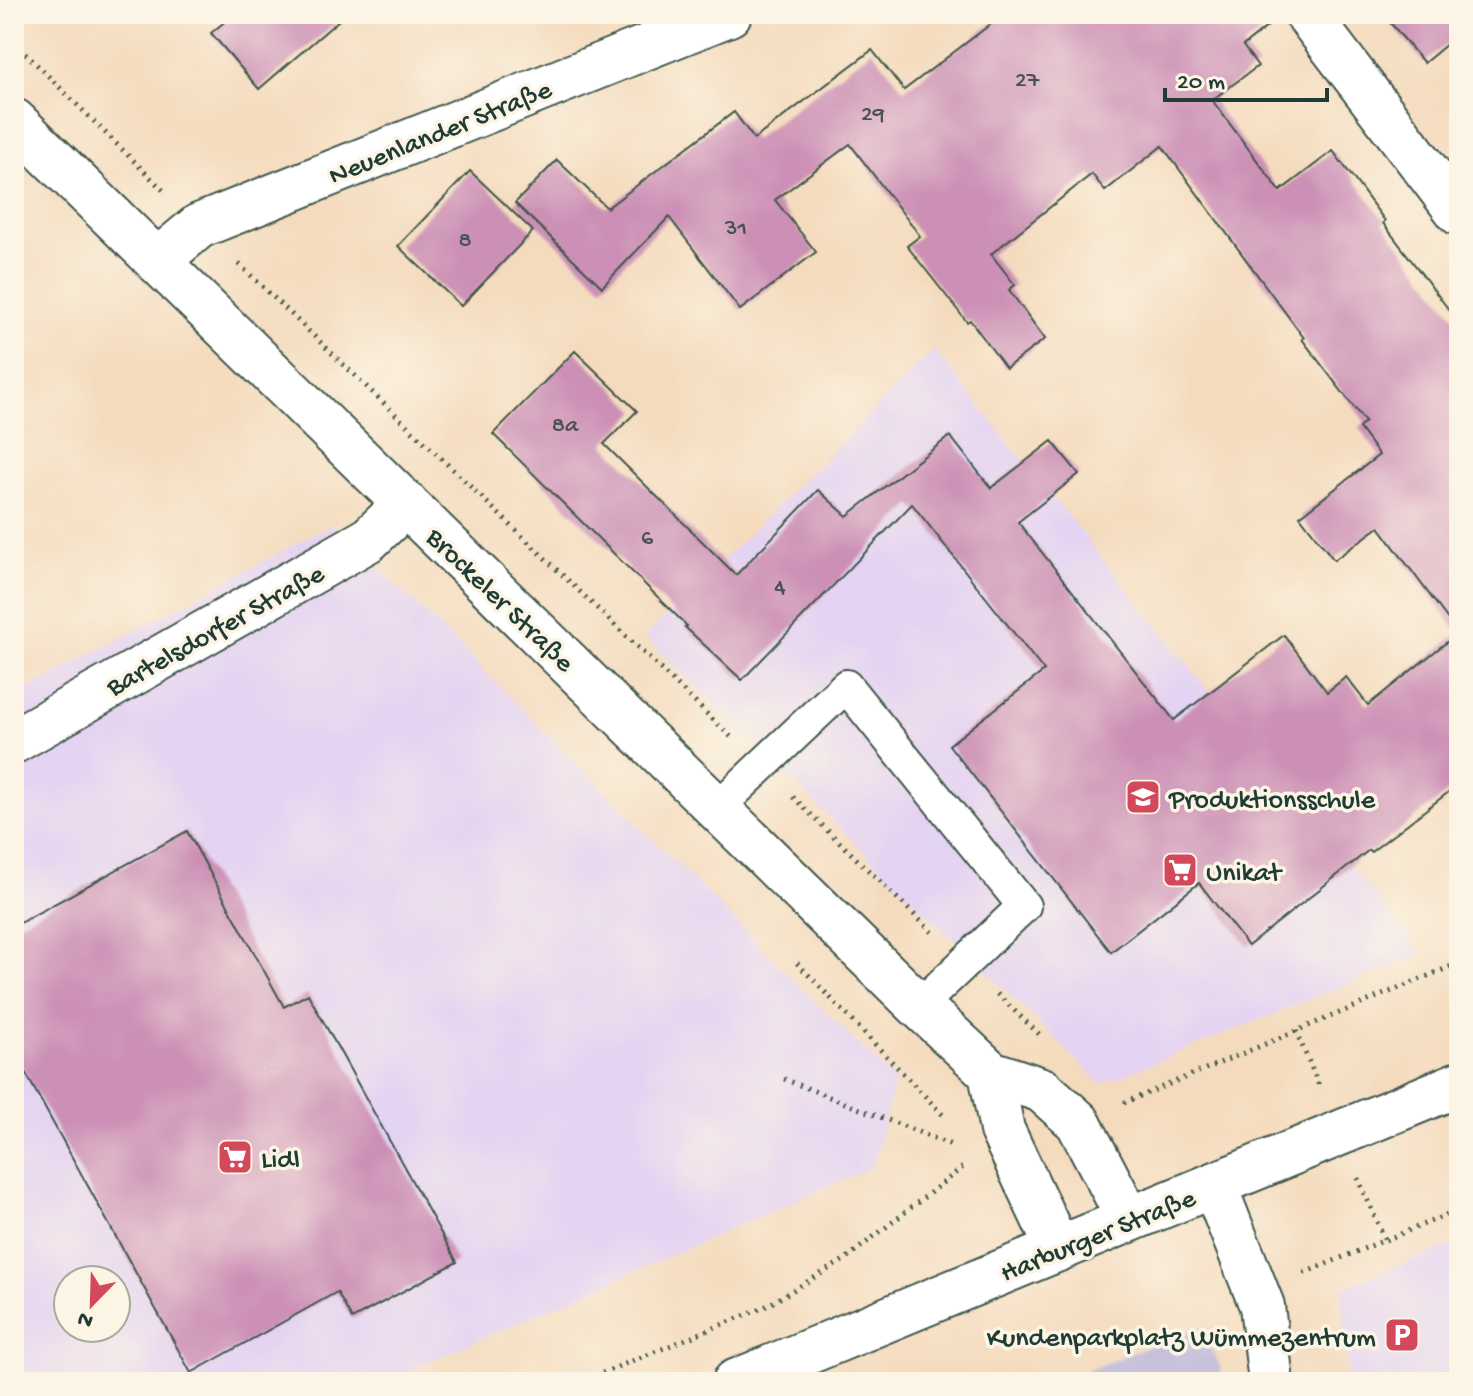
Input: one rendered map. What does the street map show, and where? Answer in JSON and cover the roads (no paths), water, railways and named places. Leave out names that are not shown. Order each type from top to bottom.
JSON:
[{"type":"street","name":"Neuenlander Straße","points":[[157,261],[199,226],[729,14]]},
{"type":"street","points":[[1307,14],[1459,213]]},
{"type":"street","name":"Brockeler Straße","points":[[14,121],[919,1006],[991,1073],[1042,1090],[1078,1122],[1129,1219]]},
{"type":"street","name":"Bartelsdorfer Straße","points":[[14,741],[368,540],[406,504]]},
{"type":"street","points":[[991,1073],[1002,1130],[1058,1249]]},
{"type":"street","name":"Harburger Straße","points":[[735,1382],[1459,1084]]},
{"type":"street","points":[[1214,1185],[1262,1306],[1271,1382]]},
{"type":"lane","points":[[717,808],[846,686],[1024,906],[919,1006]]},
{"type":"place","name":"Produktionsschule","points":[[1143,797]]},
{"type":"place","name":"Unikat","points":[[1180,870]]},
{"type":"place","name":"Lidl","points":[[235,1157]]},
{"type":"place","name":"Kundenparkplatz Wümmezentrum","points":[[1402,1335]]}]
